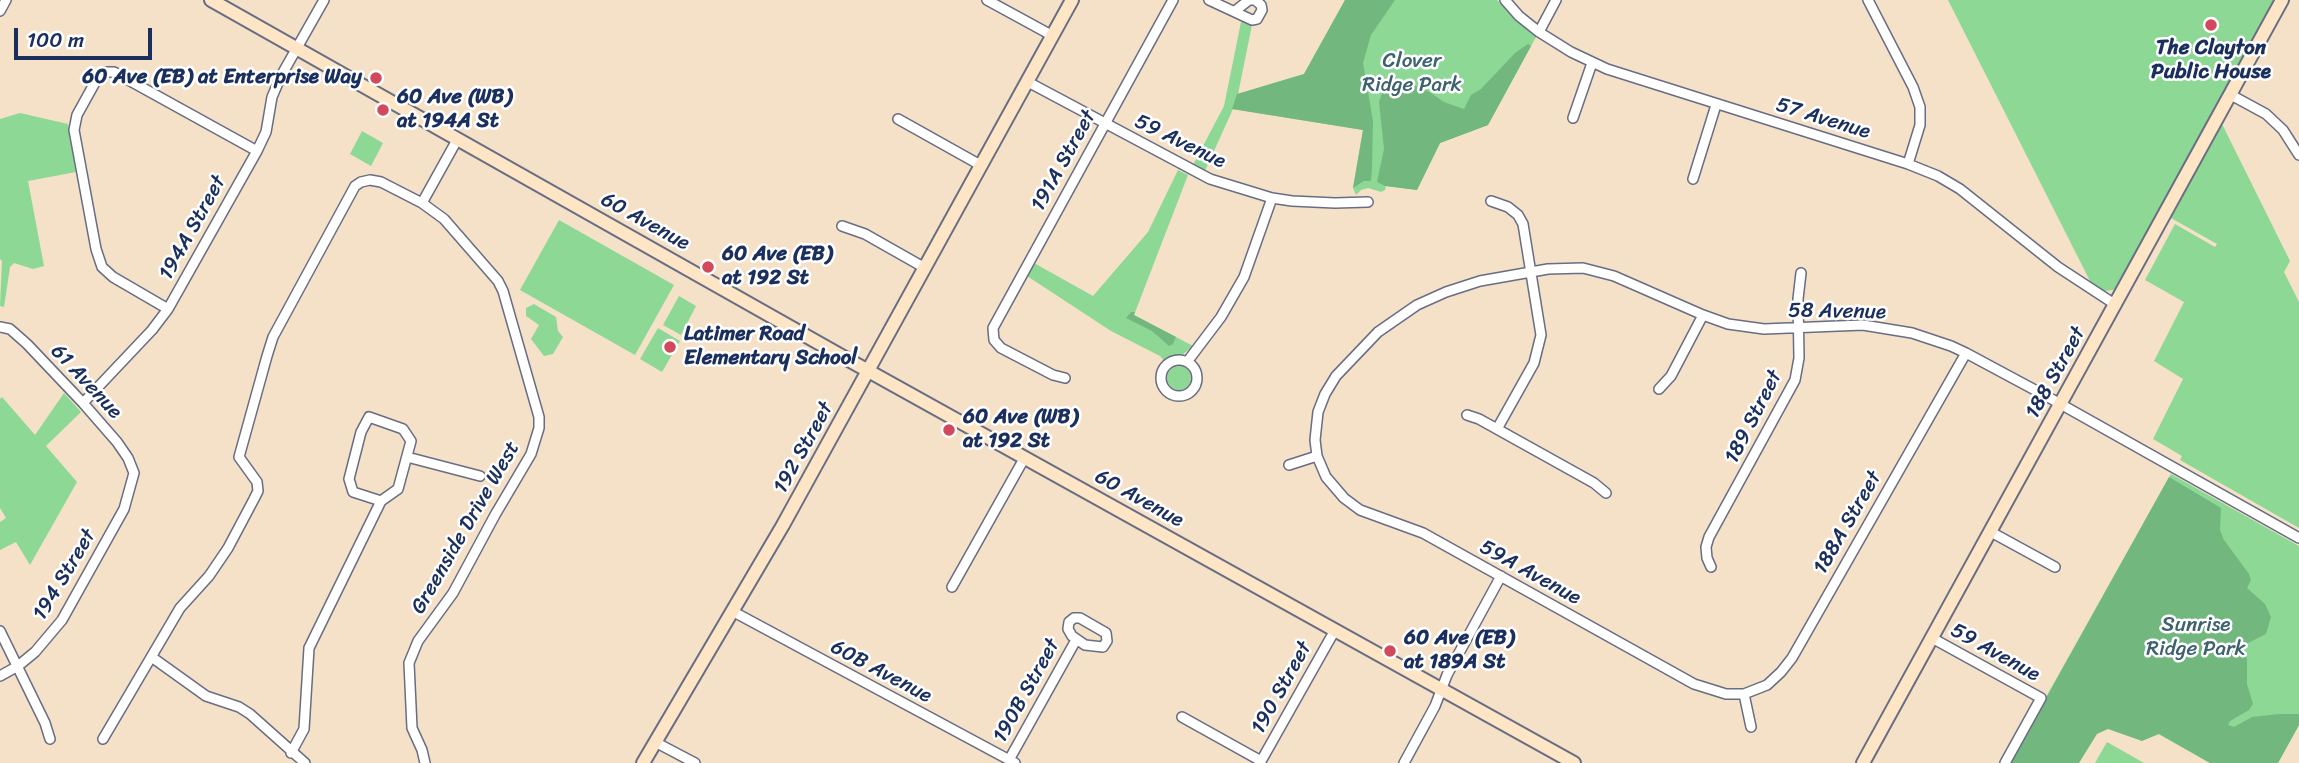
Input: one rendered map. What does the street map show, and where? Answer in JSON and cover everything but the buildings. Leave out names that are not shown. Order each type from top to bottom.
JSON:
[{"type":"street","points":[[0,11],[6,0]]},
{"type":"street","name":"60 Avenue","points":[[211,0],[869,371],[1574,763]]},
{"type":"street","name":"194A Street","points":[[83,403],[152,330],[168,309],[257,151],[266,132],[272,97],[324,0]]},
{"type":"street","points":[[987,0],[1053,36]]},
{"type":"street","name":"192 Street","points":[[643,763],[869,371],[1072,0]]},
{"type":"street","name":"191A Street","points":[[1065,378],[1053,376],[1001,348],[994,341],[993,328],[1173,0]]},
{"type":"street","points":[[1209,0],[1235,11]]},
{"type":"street","name":"57 Avenue","points":[[1505,0],[1539,32],[1592,63],[1624,76],[1928,171],[1960,189],[2058,267],[2116,304]]},
{"type":"street","points":[[1539,32],[1556,0]]},
{"type":"street","points":[[1868,0],[1913,87],[1920,107],[1920,125],[1909,164]]},
{"type":"street","name":"188 Street","points":[[1864,763],[2282,0]]},
{"type":"street","points":[[1573,118],[1592,63]]},
{"type":"street","points":[[168,309],[113,277],[102,267],[96,249],[74,130],[77,115],[92,87],[104,72],[114,72],[257,151]]},
{"type":"street","name":"59 Avenue","points":[[1028,82],[1210,179],[1272,198],[1311,203],[1368,202]]},
{"type":"street","points":[[2231,95],[2266,114],[2283,130],[2299,155]]},
{"type":"street","points":[[1693,179],[1716,105]]},
{"type":"street","points":[[898,120],[982,166]]},
{"type":"street","points":[[422,203],[457,140]]},
{"type":"street","name":"Greenside Drive West","points":[[153,658],[180,608],[209,576],[228,548],[254,499],[257,482],[239,457],[274,337],[355,187],[361,181],[382,182],[422,203],[444,219],[498,281],[503,291],[539,428],[531,454],[453,593],[418,641],[409,663],[412,728],[425,763]]},
{"type":"street","points":[[1188,362],[1221,317],[1244,277],[1272,198]]},
{"type":"street","points":[[1491,201],[1508,207],[1523,223],[1540,323],[1540,345],[1534,363],[1497,429]]},
{"type":"street","points":[[842,226],[865,234],[926,268]]},
{"type":"street","name":"58 Avenue","points":[[1317,456],[1315,426],[1325,394],[1345,365],[1378,332],[1424,302],[1462,286],[1532,271],[1565,268],[1598,271],[1703,315],[1745,327],[1863,325],[1936,340],[2061,404],[2299,538]]},
{"type":"street","name":"189 Street","points":[[1711,567],[1706,547],[1709,537],[1795,380],[1800,359],[1798,299],[1801,274]]},
{"type":"street","points":[[1659,388],[1671,376],[1703,315]]},
{"type":"street","name":"61 Avenue","points":[[0,327],[10,329],[27,344],[83,403],[117,442],[134,473]]},
{"type":"street","name":"188A Street","points":[[1744,694],[1766,685],[1781,673],[1792,658],[1965,353]]},
{"type":"street","points":[[1174,360],[1188,362],[1196,374],[1195,384],[1187,393],[1170,393],[1162,384],[1165,367],[1174,360]]},
{"type":"street","points":[[1467,415],[1594,483],[1606,493]]},
{"type":"street","points":[[291,753],[304,729],[309,648],[381,501],[398,489],[411,441],[403,429],[369,417],[361,432],[349,479],[353,492],[381,501]]},
{"type":"street","points":[[1289,466],[1317,456]]},
{"type":"street","name":"59A Avenue","points":[[1317,456],[1326,477],[1350,503],[1371,514],[1423,533],[1694,684],[1726,694],[1744,694]]},
{"type":"street","points":[[407,457],[480,476]]},
{"type":"street","points":[[952,587],[1025,457]]},
{"type":"street","name":"194 Street","points":[[0,676],[18,666],[43,643],[62,620],[124,509],[134,473]]},
{"type":"street","points":[[1990,532],[2056,567]]},
{"type":"street","points":[[1404,763],[1501,576]]},
{"type":"street","name":"60B Avenue","points":[[732,611],[1012,761]]},
{"type":"street","name":"190 Street","points":[[1261,762],[1335,630]]},
{"type":"street","points":[[0,631],[45,723],[50,739]]},
{"type":"street","name":"59 Avenue","points":[[1932,638],[2041,698],[2005,763]]},
{"type":"street","name":"190B Street","points":[[1012,761],[1076,640]]},
{"type":"street","points":[[103,739],[153,658],[206,696],[239,707],[250,714],[305,763]]},
{"type":"street","points":[[1744,694],[1751,727]]},
{"type":"street","points":[[1182,717],[1261,762]]},
{"type":"street","points":[[655,742],[695,763]]},
{"type":"green space","name":"Clover Ridge Park","points":[[1345,0],[1497,0],[1536,37],[1488,125],[1440,143],[1417,190],[1386,186],[1381,192],[1368,188],[1356,195],[1353,188],[1363,130],[1233,109],[1204,173],[1192,167],[1224,106],[1241,22],[1252,25],[1238,94],[1304,74]]},
{"type":"green space","points":[[1345,0],[1395,0],[1371,35],[1363,63],[1373,121],[1371,181],[1364,181],[1353,188],[1363,130],[1232,109],[1237,94],[1304,74]]},
{"type":"green space","points":[[1948,0],[2273,0],[2119,285],[2113,290],[2104,291],[2091,283]]},
{"type":"green space","points":[[1528,44],[1531,46],[1488,125],[1440,143],[1417,190],[1385,186],[1377,182],[1384,149],[1379,102],[1383,90],[1401,80],[1464,109],[1471,95],[1481,89],[1515,53]]},
{"type":"green space","points":[[20,113],[68,124],[76,172],[28,181],[44,266],[33,269],[14,263],[10,267],[4,307],[0,306],[0,119]]},
{"type":"green space","points":[[2222,124],[2290,261],[2284,272],[2299,302],[2299,528],[2180,460],[2182,456],[2153,439],[2183,379],[2154,361],[2184,302],[2145,280],[2175,224],[2215,247],[2217,244],[2171,218]]},
{"type":"green space","points":[[362,131],[383,143],[371,166],[350,154]]},
{"type":"green space","points":[[1178,170],[1188,175],[1134,315],[1193,346],[1182,355],[1165,362],[1160,356],[1111,331],[1027,276],[1034,263],[1093,296],[1148,232]]},
{"type":"green space","points":[[559,220],[674,285],[635,355],[520,290]]},
{"type":"green space","points":[[679,296],[696,306],[681,335],[663,325]]},
{"type":"green space","points":[[534,304],[556,317],[558,331],[563,337],[553,354],[544,356],[531,339],[539,325],[526,316],[526,308]]},
{"type":"green space","points":[[1131,312],[1176,337],[1173,344],[1169,346],[1152,331],[1126,318]]},
{"type":"green space","points":[[658,328],[680,341],[662,372],[640,359]]},
{"type":"green space","points":[[1179,366],[1190,373],[1191,378],[1184,389],[1179,390],[1168,383],[1167,378],[1174,367]]},
{"type":"green space","points":[[64,393],[81,412],[46,446],[77,482],[30,565],[16,542],[0,550],[0,522],[6,518],[0,508],[0,399],[2,397],[35,435]]},
{"type":"green space","name":"Sunrise Ridge Park","points":[[2171,474],[2299,546],[2299,725],[2278,763],[2210,763],[2109,706],[2009,763]]},
{"type":"green space","name":"Sunrise Ridge Park","points":[[2169,477],[2221,508],[2220,530],[2224,540],[2249,574],[2251,580],[2247,588],[2265,604],[2271,617],[2266,634],[2242,646],[2247,659],[2247,684],[2253,704],[2228,725],[2234,727],[2252,717],[2299,714],[2299,725],[2278,763],[2210,763],[2159,734],[2142,741],[2108,729],[2097,734],[2079,763],[2010,763]]},
{"type":"green space","points":[[2107,742],[2144,763],[2095,763]]},
{"type":"place","name":"The Clayton Public House","points":[[2211,25]]},
{"type":"place","name":"60 Ave (EB) at Enterprise Way","points":[[376,78]]},
{"type":"place","name":"60 Ave (WB) at 194A St","points":[[383,110]]},
{"type":"place","name":"60 Ave (EB) at 192 St","points":[[708,267]]},
{"type":"place","name":"Latimer Road Elementary School","points":[[670,347]]},
{"type":"place","name":"60 Ave (WB) at 192 St","points":[[949,430]]},
{"type":"place","name":"60 Ave (EB) at 189A St","points":[[1390,651]]}]
